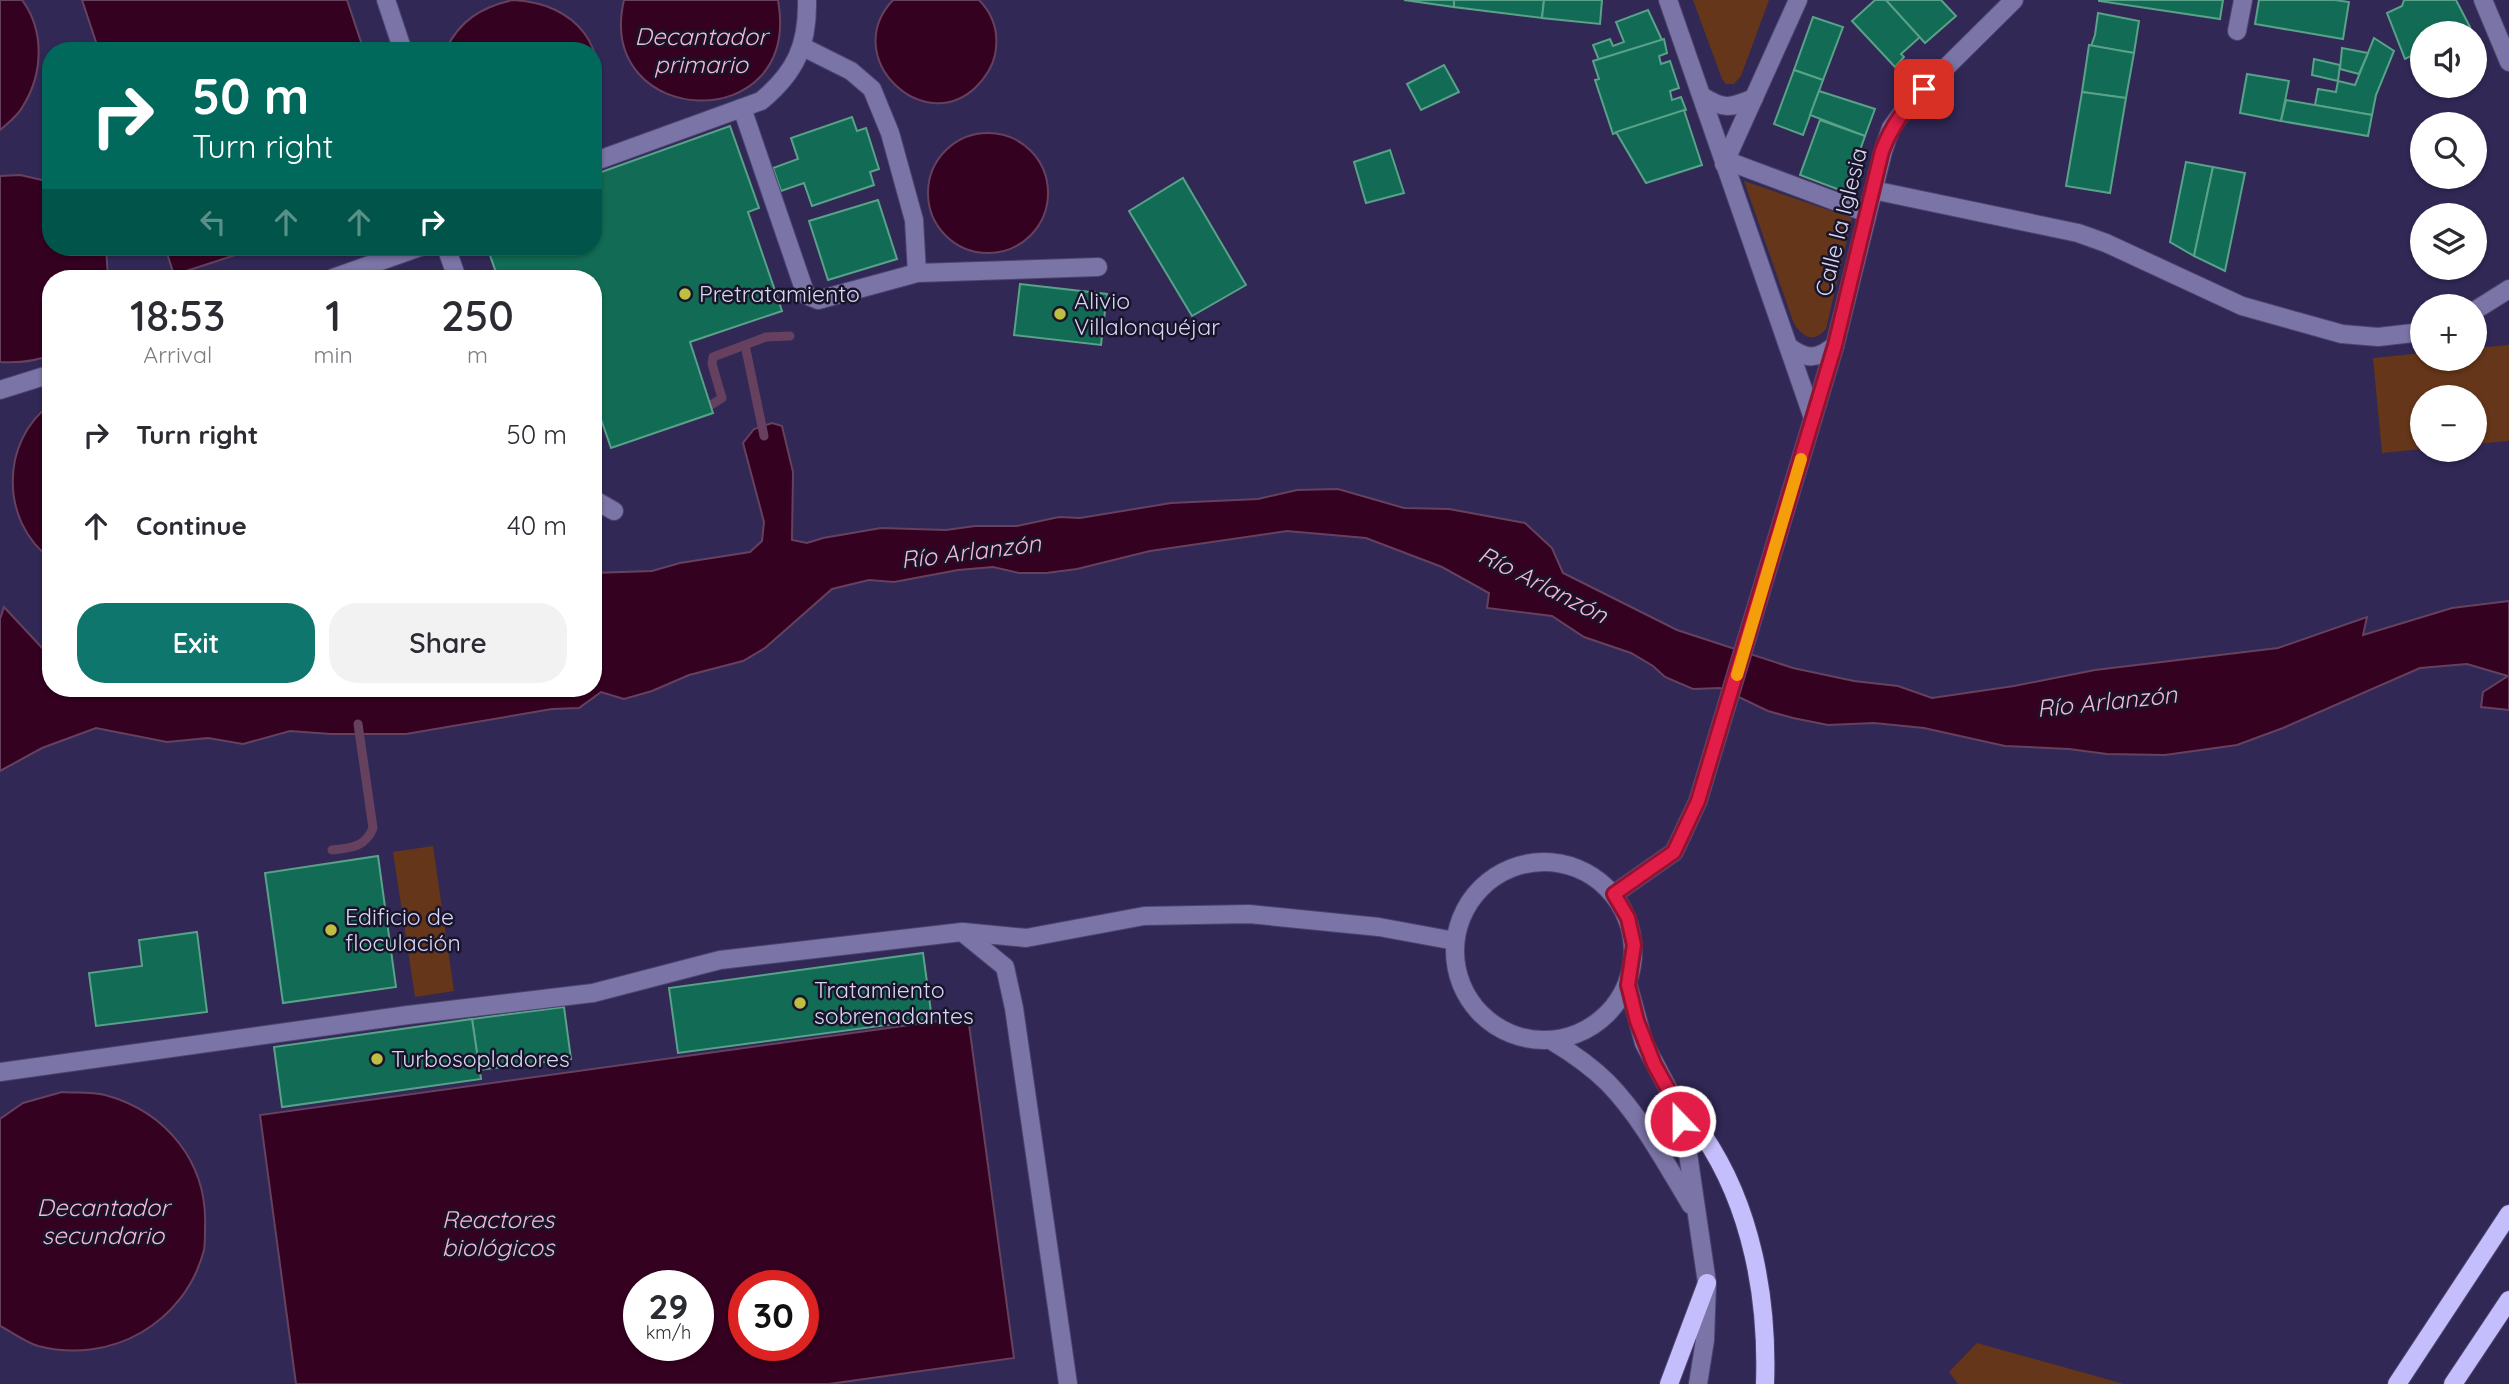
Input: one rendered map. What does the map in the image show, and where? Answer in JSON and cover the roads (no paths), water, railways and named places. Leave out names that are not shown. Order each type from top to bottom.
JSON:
[{"type":"main road","points":[[1675,1102],[1711,1147],[1737,1203],[1747,1232],[1763,1310],[1765,1384]]},
{"type":"main road","points":[[2397,1384],[2509,1214]]},
{"type":"main road","points":[[1669,1384],[1707,1283]]},
{"type":"main road","points":[[2453,1384],[2509,1300]]},
{"type":"street","points":[[386,0],[400,42]]},
{"type":"street","points":[[602,159],[761,101],[778,87],[803,47],[807,0]]},
{"type":"street","points":[[1668,0],[1813,418]]},
{"type":"street","points":[[1725,162],[1798,0]]},
{"type":"street","name":"Calle la Iglesia","points":[[1614,894],[1674,852],[1698,801],[1835,345],[1891,128],[1908,105],[2014,0]]},
{"type":"street","points":[[2237,31],[2243,0]]},
{"type":"street","points":[[2483,0],[2509,62]]},
{"type":"street","points":[[803,47],[851,71],[872,89],[890,133],[914,220],[916,273]]},
{"type":"street","points":[[1702,96],[1719,107],[1735,106],[1754,98]]},
{"type":"street","points":[[742,108],[806,295],[818,300],[916,273],[1098,267]]},
{"type":"street","points":[[1725,162],[1867,213]]},
{"type":"street","points":[[1873,190],[2078,233],[2106,243],[2242,306],[2342,334],[2378,337],[2410,333]]},
{"type":"street","points":[[356,270],[395,256]]},
{"type":"street","points":[[2487,303],[2509,289]]},
{"type":"street","points":[[1788,346],[1800,356],[1812,358],[1824,354],[1835,345]]},
{"type":"street","points":[[0,390],[42,377]]},
{"type":"street","points":[[602,504],[614,511]]},
{"type":"street","points":[[1628,985],[1602,1020],[1578,1034],[1552,1041],[1525,1039],[1504,1033],[1477,1012],[1461,988],[1454,960],[1456,932],[1467,905],[1485,883],[1510,868],[1537,861],[1566,864],[1592,875],[1614,894],[1628,918],[1634,945],[1628,985],[1644,1043],[1675,1102],[1686,1140],[1707,1283],[1705,1340],[1698,1384]]},
{"type":"street","points":[[0,1072],[408,1015],[593,993],[720,960],[962,932],[1026,938],[1144,916],[1249,914],[1379,927],[1455,941]]},
{"type":"street","points":[[962,932],[1005,967],[1014,1008],[1068,1384]]},
{"type":"street","points":[[1552,1041],[1591,1067],[1610,1085],[1653,1143],[1695,1211]]},
{"type":"water","points":[[0,0],[22,0],[35,25],[39,53],[30,94],[13,119],[0,130]]},
{"type":"water","points":[[82,0],[347,0],[361,42],[96,42]]},
{"type":"water","name":"Decantador primario","points":[[513,0],[535,3],[555,10],[571,20],[589,42],[450,42],[472,17]]},
{"type":"water","name":"Decantador primario","points":[[624,0],[778,0],[777,45],[760,77],[732,95],[699,100],[666,93],[639,74],[623,43]]},
{"type":"water","points":[[893,0],[979,0],[992,18],[996,47],[990,68],[976,87],[955,100],[933,103],[912,97],[894,84],[882,66],[876,45],[879,22]]},
{"type":"water","points":[[988,133],[1011,137],[1031,150],[1044,170],[1048,193],[1044,216],[1031,236],[1011,249],[988,253],[965,249],[945,236],[932,216],[928,193],[932,170],[945,150],[965,137]]},
{"type":"water","points":[[20,175],[42,180],[42,256],[107,256],[107,270],[42,270],[42,358],[26,362],[0,362],[0,176]]},
{"type":"water","points":[[168,256],[232,256],[189,270],[172,270]]},
{"type":"water","points":[[42,412],[42,551],[22,524],[15,503],[13,481],[15,460],[22,439]]},
{"type":"water","name":"Río Arlanzón","points":[[772,423],[782,426],[793,472],[792,540],[807,543],[881,528],[946,530],[975,526],[1017,526],[1059,517],[1080,518],[1171,503],[1258,499],[1297,490],[1338,489],[1404,508],[1449,509],[1525,523],[1552,548],[1563,573],[1677,630],[1793,668],[1854,681],[1898,686],[1932,698],[2095,670],[2278,648],[2367,617],[2363,635],[2452,608],[2509,601],[2509,710],[2481,707],[2483,692],[2508,676],[2467,664],[2420,668],[2283,728],[2237,745],[2165,755],[2107,754],[2005,746],[1924,728],[1874,723],[1828,725],[1768,711],[1720,688],[1693,689],[1665,677],[1631,653],[1584,637],[1552,616],[1487,608],[1489,593],[1442,567],[1366,538],[1287,531],[1150,551],[1077,569],[1046,573],[1019,573],[993,567],[958,570],[894,582],[869,580],[832,589],[765,648],[743,661],[689,675],[652,691],[624,699],[602,692],[602,573],[652,571],[680,563],[750,552],[762,541],[764,522],[743,443],[754,429]]},
{"type":"water","name":"Río Arlanzón","points":[[4,607],[42,648],[42,697],[594,697],[579,708],[552,709],[406,734],[290,731],[243,744],[208,738],[167,742],[96,728],[42,748],[0,771],[0,619]]},
{"type":"water","name":"Reactores biológicos","points":[[968,1017],[1014,1358],[829,1384],[296,1384],[260,1115]]},
{"type":"water","name":"Decantador secundario","points":[[62,1092],[105,1095],[127,1103],[165,1127],[191,1162],[204,1204],[204,1250],[194,1276],[180,1298],[162,1317],[141,1332],[118,1343],[92,1349],[65,1350],[38,1346],[0,1326],[0,1119],[23,1103]]},
{"type":"waterway","points":[[711,405],[722,398],[712,364],[713,357],[766,337],[790,336]]},
{"type":"waterway","points":[[745,345],[764,436]]},
{"type":"waterway","points":[[332,850],[362,843],[373,828],[358,724]]},
{"type":"place","name":"Pretratamiento","points":[[685,294]]},
{"type":"place","name":"Alivio Villalonquéjar","points":[[1060,314]]},
{"type":"place","name":"Edificio de floculación","points":[[331,930]]},
{"type":"place","name":"Tratamiento sobrenadantes","points":[[800,1003]]},
{"type":"place","name":"Turbosopladores","points":[[377,1059]]}]
